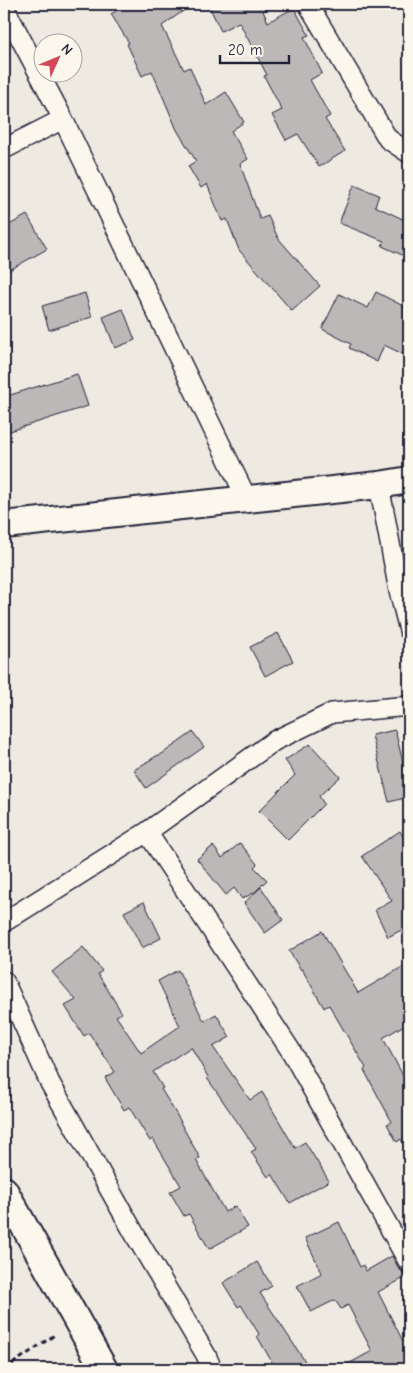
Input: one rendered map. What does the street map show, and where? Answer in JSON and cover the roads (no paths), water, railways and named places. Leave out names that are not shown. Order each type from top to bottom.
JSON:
[{"type":"street","points":[[308,4],[388,139],[409,153]]},
{"type":"street","points":[[4,7],[63,119],[247,499]]},
{"type":"street","points":[[4,149],[63,119]]},
{"type":"street","points":[[4,525],[379,485],[409,480]]},
{"type":"street","points":[[379,485],[399,591],[409,630]]},
{"type":"street","points":[[4,922],[147,832],[274,741],[332,713],[409,706]]},
{"type":"street","points":[[147,832],[291,1051],[409,1263]]},
{"type":"street","points":[[4,981],[50,1083],[138,1240],[206,1355],[212,1369]]},
{"type":"street","points":[[4,1190],[104,1369]]}]
